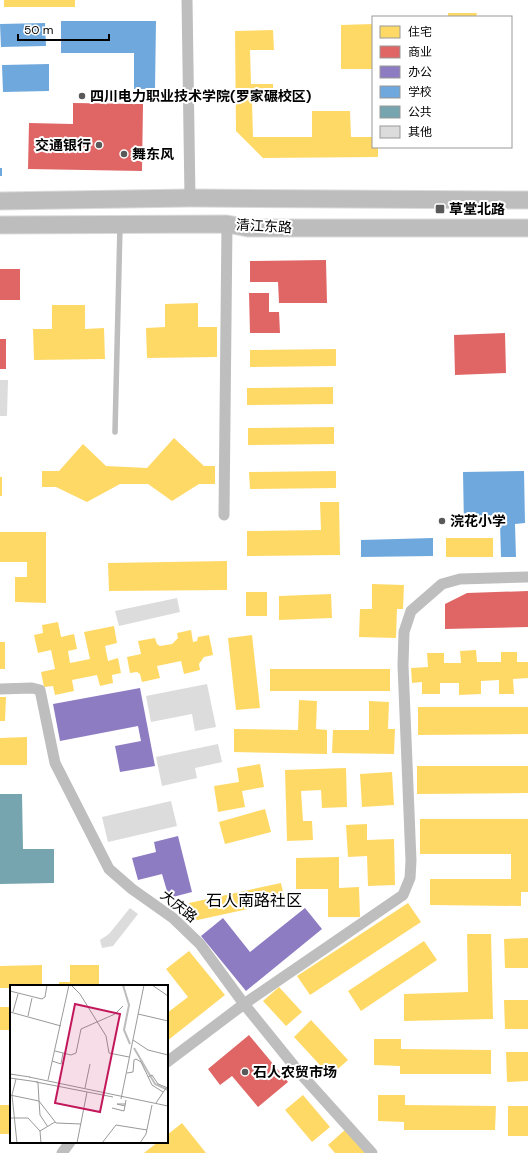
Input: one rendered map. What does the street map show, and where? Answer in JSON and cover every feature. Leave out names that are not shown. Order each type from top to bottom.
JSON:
[{"type":"main road","name":"清江东路","points":[[0,201],[190,198],[528,200]]},
{"type":"main road","name":"清江东路","points":[[0,225],[227,224],[248,228],[528,228]]},
{"type":"street","points":[[187,0],[190,198]]},
{"type":"street","points":[[224,515],[227,224]]},
{"type":"street","points":[[168,1061],[244,1004],[403,895],[410,878],[411,861],[403,665],[404,632],[411,611],[442,584],[448,582],[460,579],[528,577]]},
{"type":"street","name":"大庆路","points":[[0,689],[32,688],[40,690],[55,763],[109,869],[132,889],[173,918],[200,944],[244,1004],[299,1072],[372,1153]]},
{"type":"street","points":[[62,1153],[69,1143]]},
{"type":"lane","points":[[115,432],[120,224]]},
{"type":"building: 住宅","points":[[4,0],[75,0],[75,7],[4,7]]},
{"type":"building: 住宅","points":[[448,13],[477,13],[476,16],[448,16]]},
{"type":"building: 住宅","points":[[372,24],[372,69],[341,69],[341,25]]},
{"type":"building: 住宅","points":[[273,30],[274,50],[250,50],[251,84],[273,84],[273,101],[252,101],[253,137],[312,137],[312,111],[350,111],[351,137],[372,137],[372,148],[378,148],[378,157],[263,158],[236,131],[235,31]]},
{"type":"building: 住宅","points":[[198,303],[198,327],[217,327],[217,357],[147,358],[146,328],[165,327],[165,304]]},
{"type":"building: 住宅","points":[[52,305],[85,305],[85,329],[104,328],[105,359],[34,360],[33,329],[52,329]]},
{"type":"building: 住宅","points":[[336,349],[336,366],[250,367],[250,350]]},
{"type":"building: 住宅","points":[[333,387],[333,404],[247,405],[247,388]]},
{"type":"building: 住宅","points":[[334,427],[334,444],[248,445],[248,428]]},
{"type":"building: 住宅","points":[[174,438],[204,466],[215,466],[215,484],[199,484],[172,501],[148,484],[120,484],[87,502],[56,487],[42,487],[42,471],[59,471],[83,444],[106,466],[147,468]]},
{"type":"building: 住宅","points":[[336,471],[336,488],[250,489],[249,472]]},
{"type":"building: 住宅","points":[[0,477],[2,477],[2,496],[0,496]]},
{"type":"building: 住宅","points":[[320,502],[339,502],[340,555],[247,556],[247,531],[321,530]]},
{"type":"building: 住宅","points":[[0,532],[46,532],[46,603],[15,602],[15,577],[27,577],[27,562],[0,562]]},
{"type":"building: 住宅","points":[[446,538],[493,538],[493,557],[446,557]]},
{"type":"building: 住宅","points":[[227,561],[227,590],[109,591],[108,563]]},
{"type":"building: 住宅","points":[[372,584],[404,585],[403,609],[397,609],[396,638],[359,637],[360,609],[372,609]]},
{"type":"building: 住宅","points":[[246,592],[267,592],[267,616],[246,616]]},
{"type":"building: 住宅","points":[[331,594],[332,618],[279,620],[279,596]]},
{"type":"building: 住宅","points":[[58,622],[61,637],[74,634],[77,649],[68,651],[70,663],[90,659],[84,632],[114,626],[117,643],[105,646],[108,661],[118,658],[121,673],[112,675],[113,683],[100,686],[97,675],[72,680],[74,691],[55,695],[53,686],[44,687],[41,672],[55,669],[51,650],[38,653],[34,635],[43,633],[42,625]]},
{"type":"building: 住宅","points":[[191,630],[193,642],[197,641],[198,637],[209,635],[213,655],[204,657],[199,664],[200,670],[184,674],[181,661],[157,666],[160,678],[142,682],[140,674],[137,672],[130,673],[127,657],[141,654],[138,641],[155,638],[157,644],[160,646],[172,644],[178,638],[177,633]]},
{"type":"building: 住宅","points":[[252,635],[260,708],[236,710],[228,638]]},
{"type":"building: 住宅","points":[[0,642],[5,642],[5,669],[0,669]]},
{"type":"building: 住宅","points":[[476,650],[477,662],[501,662],[501,652],[517,652],[517,662],[528,662],[528,678],[513,679],[514,694],[499,694],[499,680],[481,681],[481,694],[459,695],[459,683],[440,683],[440,694],[422,694],[422,682],[412,683],[411,668],[428,667],[427,653],[444,653],[444,663],[461,663],[460,651]]},
{"type":"building: 住宅","points":[[270,669],[390,669],[390,691],[270,691]]},
{"type":"building: 住宅","points":[[0,697],[6,697],[5,721],[0,721]]},
{"type":"building: 住宅","points":[[299,700],[317,701],[316,729],[327,730],[327,754],[234,752],[234,729],[298,730]]},
{"type":"building: 住宅","points":[[369,701],[389,702],[388,729],[395,729],[394,754],[332,753],[333,730],[369,730]]},
{"type":"building: 住宅","points":[[418,707],[528,707],[528,734],[418,735]]},
{"type":"building: 住宅","points":[[27,737],[27,765],[0,765],[0,738]]},
{"type":"building: 住宅","points":[[260,764],[264,787],[242,791],[245,807],[218,812],[214,786],[239,782],[237,768]]},
{"type":"building: 住宅","points":[[417,766],[528,766],[528,793],[417,794]]},
{"type":"building: 住宅","points":[[346,768],[347,807],[322,808],[321,790],[301,791],[303,821],[312,821],[313,840],[287,841],[285,770]]},
{"type":"building: 住宅","points":[[392,772],[394,805],[362,807],[360,774]]},
{"type":"building: 住宅","points":[[265,809],[271,832],[225,844],[219,822]]},
{"type":"building: 住宅","points":[[420,819],[528,819],[528,892],[521,892],[521,906],[430,905],[430,879],[511,879],[511,854],[420,854]]},
{"type":"building: 住宅","points":[[367,824],[367,840],[394,839],[395,885],[368,886],[367,856],[348,857],[346,825]]},
{"type":"building: 住宅","points":[[339,857],[339,888],[359,887],[360,917],[328,917],[328,889],[296,889],[296,858]]},
{"type":"building: 住宅","points":[[281,883],[285,901],[193,921],[189,903]]},
{"type":"building: 住宅","points":[[408,903],[421,922],[310,995],[297,976]]},
{"type":"building: 住宅","points":[[467,934],[491,934],[493,1019],[404,1021],[404,994],[468,992]]},
{"type":"building: 住宅","points":[[528,938],[528,968],[505,968],[504,939]]},
{"type":"building: 住宅","points":[[424,941],[437,960],[361,1011],[348,991]]},
{"type":"building: 住宅","points":[[189,951],[225,995],[168,1040],[168,1012],[188,997],[166,969]]},
{"type":"building: 住宅","points":[[42,965],[42,985],[10,985],[10,988],[0,988],[0,966]]},
{"type":"building: 住宅","points":[[70,965],[99,965],[99,985],[59,985],[59,982],[70,982]]},
{"type":"building: 住宅","points":[[279,987],[302,1012],[286,1026],[263,1001]]},
{"type":"building: 住宅","points":[[504,1000],[528,1000],[528,1029],[505,1029]]},
{"type":"building: 住宅","points":[[0,1007],[10,1007],[10,1030],[0,1030]]},
{"type":"building: 住宅","points":[[311,1020],[348,1060],[330,1076],[294,1037]]},
{"type":"building: 住宅","points":[[374,1039],[401,1039],[401,1049],[491,1050],[491,1074],[400,1074],[400,1066],[374,1065]]},
{"type":"building: 住宅","points":[[506,1052],[528,1052],[528,1081],[507,1082]]},
{"type":"building: 住宅","points":[[303,1095],[330,1127],[312,1142],[285,1110]]},
{"type":"building: 住宅","points":[[378,1095],[405,1095],[405,1105],[496,1106],[495,1130],[404,1130],[404,1122],[378,1121]]},
{"type":"building: 住宅","points":[[0,1105],[10,1105],[10,1134],[0,1134]]},
{"type":"building: 住宅","points":[[508,1106],[528,1106],[528,1136],[508,1136]]},
{"type":"building: 住宅","points":[[182,1123],[206,1153],[144,1153],[157,1143],[168,1143],[168,1134]]},
{"type":"building: 住宅","points":[[346,1129],[368,1153],[335,1153],[328,1145]]},
{"type":"building: 商业","points":[[73,103],[143,104],[142,171],[28,169],[29,123],[73,124]]},
{"type":"building: 商业","points":[[326,260],[327,303],[279,303],[278,282],[250,282],[250,261]]},
{"type":"building: 商业","points":[[0,269],[20,269],[20,300],[0,300]]},
{"type":"building: 商业","points":[[249,293],[269,293],[269,312],[279,312],[280,333],[250,333]]},
{"type":"building: 商业","points":[[505,333],[506,373],[455,375],[454,335]]},
{"type":"building: 商业","points":[[0,339],[6,339],[6,369],[0,369]]},
{"type":"building: 商业","points":[[528,591],[528,627],[445,629],[445,604],[467,593]]},
{"type":"building: 商业","name":"石人农贸市场","points":[[249,1035],[288,1082],[258,1107],[232,1076],[220,1085],[208,1069]]},
{"type":"building: 办公","points":[[140,688],[155,766],[120,772],[115,746],[141,741],[138,726],[60,741],[53,704]]},
{"type":"building: 办公","points":[[178,836],[192,892],[169,898],[162,874],[138,880],[132,858],[156,852],[154,842]]},
{"type":"building: 办公","points":[[305,908],[322,929],[246,991],[201,936],[223,918],[250,952]]},
{"type":"building: 学校","points":[[61,21],[156,21],[155,89],[134,89],[134,53],[61,53]]},
{"type":"building: 学校","points":[[45,23],[46,46],[1,47],[0,24]]},
{"type":"building: 学校","points":[[49,64],[49,91],[3,92],[2,65]]},
{"type":"building: 学校","points":[[0,168],[2,168],[2,176],[0,176]]},
{"type":"building: 学校","points":[[524,471],[525,523],[515,524],[516,557],[501,557],[500,524],[464,525],[463,472]]},
{"type":"building: 学校","points":[[433,538],[433,556],[361,557],[361,540]]},
{"type":"building: 公共","points":[[0,794],[22,794],[23,849],[54,849],[54,883],[0,884]]},
{"type":"building: 其他","points":[[0,380],[8,380],[7,416],[0,416]]},
{"type":"building: 其他","points":[[177,598],[180,612],[119,626],[115,611]]},
{"type":"building: 其他","points":[[207,684],[216,727],[195,731],[192,714],[151,722],[146,696]]},
{"type":"building: 其他","points":[[218,744],[222,762],[195,768],[197,778],[162,786],[156,757]]},
{"type":"building: 其他","points":[[171,801],[177,826],[108,842],[102,817]]},
{"type":"building: 其他","points":[[130,908],[138,914],[113,946],[102,948],[100,940],[109,934]]},
{"type":"place","name":"四川电力职业技术学院(罗家碾校区)","points":[[82,96]]},
{"type":"place","name":"交通银行","points":[[99,145]]},
{"type":"place","name":"舞东风","points":[[124,154]]},
{"type":"place","name":"草堂北路","points":[[440,209]]},
{"type":"place","name":"浣花小学","points":[[442,521]]},
{"type":"place","name":"石人农贸市场","points":[[245,1072]]},
{"type":"district","name":"石人南路社区","points":[[254,900]]}]
